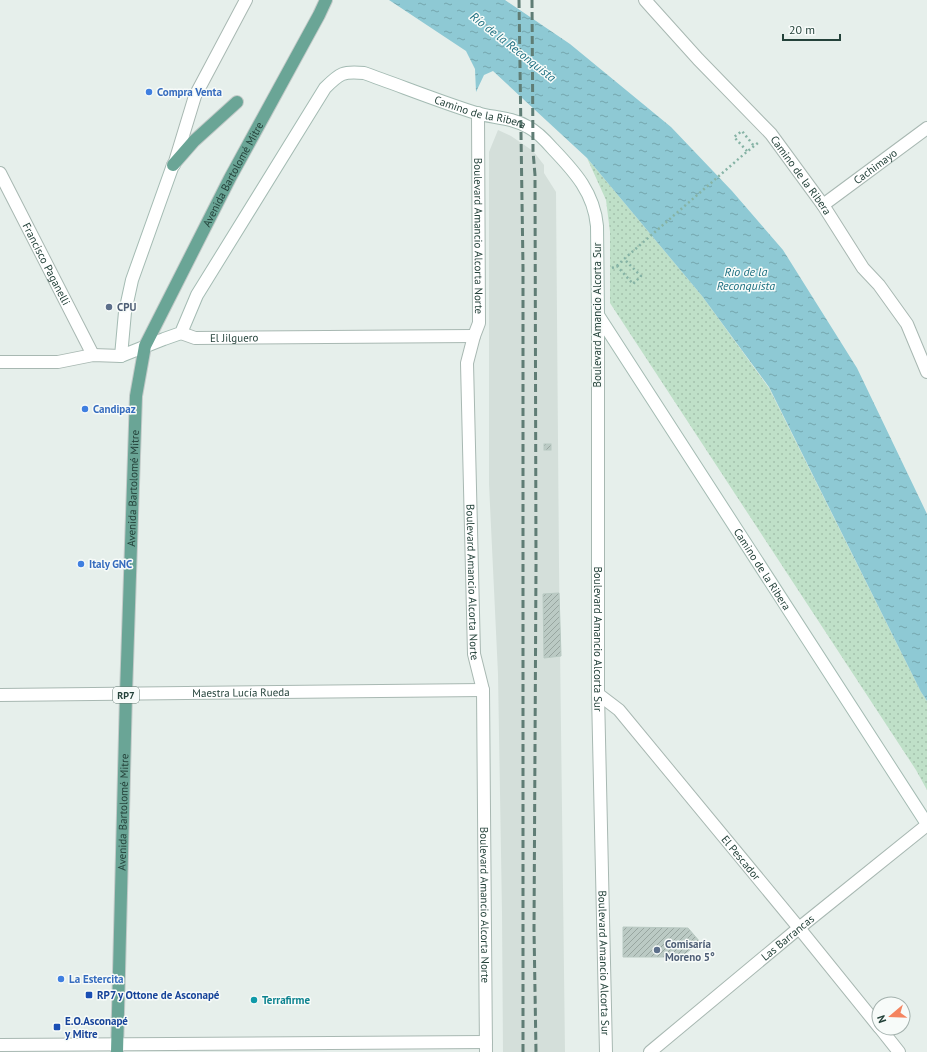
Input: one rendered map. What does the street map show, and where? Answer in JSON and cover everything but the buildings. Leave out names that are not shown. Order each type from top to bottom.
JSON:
[{"type":"main road","name":"Avenida Bartolomé Mitre","points":[[117,1048],[126,694],[136,396],[145,346],[230,178],[326,0]]},
{"type":"main road","points":[[173,165],[194,141],[237,102]]},
{"type":"street","points":[[121,356],[125,312],[132,280],[173,165],[195,96],[246,0]]},
{"type":"street","name":"Camino de la Ribera","points":[[646,0],[698,60],[771,134],[823,205],[863,268],[879,285],[907,324],[927,372]]},
{"type":"street","name":"Camino de la Ribera","points":[[181,333],[197,295],[325,88],[336,76],[350,72],[364,73],[478,113],[511,119],[528,127],[542,137],[570,166],[582,183],[591,199],[596,214],[597,226]]},
{"type":"street","name":"Boulevard Amancio Alcorta Norte","points":[[478,113],[479,323],[467,362],[474,654],[483,690],[486,1047]]},
{"type":"street","name":"Cachimayo","points":[[823,205],[927,128]]},
{"type":"street","name":"Francisco Paganelli","points":[[0,172],[93,355]]},
{"type":"street","name":"Boulevard Amancio Alcorta Sur","points":[[597,226],[598,694],[606,1052]]},
{"type":"street","name":"Camino de la Ribera","points":[[598,315],[927,825]]},
{"type":"street","points":[[0,362],[58,362],[93,355],[121,356],[164,338],[181,333]]},
{"type":"street","name":"El Jilguero","points":[[181,333],[195,338],[474,336]]},
{"type":"street","name":"Maestra Lucía Rueda","points":[[0,695],[483,690]]},
{"type":"street","name":"El Pescador","points":[[598,694],[619,710],[799,928],[871,1018]]},
{"type":"street","name":"Las Barrancas","points":[[650,1052],[799,928],[927,825]]},
{"type":"street","name":"El Pescador","points":[[886,1036],[899,1052]]},
{"type":"street","points":[[0,1045],[117,1048],[486,1047]]},
{"type":"path","points":[[747,151],[734,137],[742,131],[754,146]]},
{"type":"path","points":[[597,273],[617,266],[747,151],[771,134]]},
{"type":"path","points":[[617,266],[632,284],[641,276],[624,259]]},
{"type":"shaded area","points":[[498,130],[511,136],[533,151],[544,165],[544,173],[556,192],[565,1052],[503,1052],[498,674],[489,484],[489,152]]},
{"type":"green space","points":[[587,158],[702,296],[769,388],[921,692],[927,701],[927,790],[916,770],[610,303],[610,232],[606,200]]},
{"type":"water","name":"Río de la Reconquista","points":[[389,0],[505,0],[570,44],[671,127],[732,191],[783,250],[857,368],[927,514],[927,701],[921,692],[769,387],[702,296],[587,158],[493,71],[484,75],[476,92],[475,69],[466,51]]},
{"type":"railway","points":[[519,0],[523,267],[523,1052]]},
{"type":"railway","points":[[532,0],[533,151],[535,175],[536,565],[534,929],[536,1052]]},
{"type":"place","name":"Compra Venta","points":[[149,92]]},
{"type":"place","name":"CPU","points":[[109,307]]},
{"type":"place","name":"Candipaz","points":[[85,409]]},
{"type":"place","name":"Italy GNC","points":[[81,564]]},
{"type":"place","name":"Comisaría Moreno 5°","points":[[657,950]]},
{"type":"place","name":"La Estercita","points":[[61,979]]},
{"type":"place","name":"RP7 y Ottone de Asconapé","points":[[89,995]]},
{"type":"place","name":"Terrafirme","points":[[254,1000]]},
{"type":"place","name":"E.O.Asconapé y Mitre","points":[[57,1027]]}]
